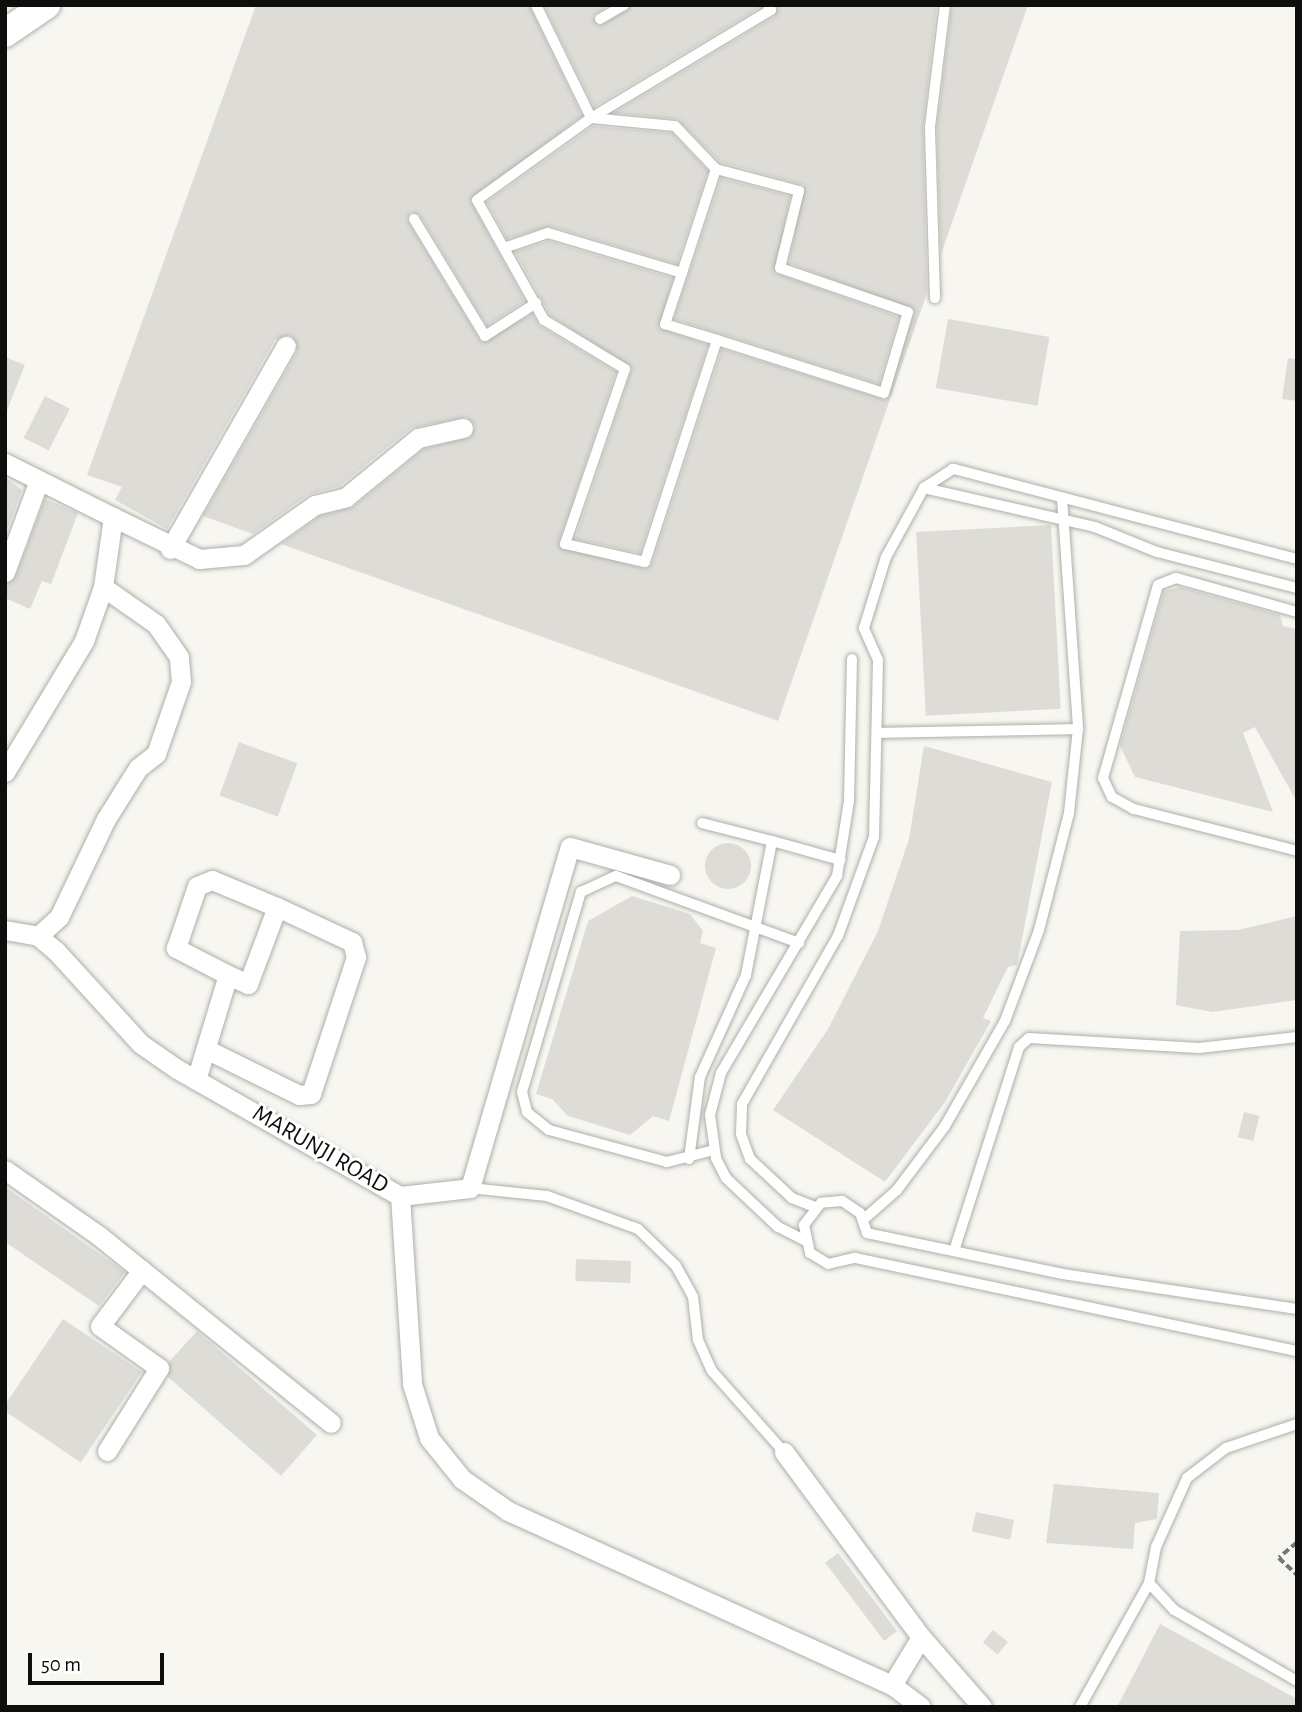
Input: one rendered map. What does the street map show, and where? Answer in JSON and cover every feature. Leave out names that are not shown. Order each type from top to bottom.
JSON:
[{"type":"street","points":[[7,30],[46,5]]},
{"type":"street","points":[[170,549],[286,346]]},
{"type":"street","points":[[5,463],[170,549],[199,559],[244,555],[315,505],[346,497],[418,438],[463,428]]},
{"type":"street","points":[[5,572],[38,480]]},
{"type":"street","points":[[5,772],[84,641],[103,587],[113,517]]},
{"type":"street","points":[[5,930],[37,936],[59,917],[106,819],[138,768],[156,754],[181,682],[179,657],[156,624],[103,587]]},
{"type":"street","points":[[470,1188],[570,847],[670,875]]},
{"type":"street","points":[[206,1049],[299,1095],[311,1094],[356,948],[277,907],[212,880],[197,886],[176,948],[248,984],[277,907]]},
{"type":"street","name":"MARUNJI ROAD","points":[[37,936],[141,1044],[196,1080],[400,1196],[470,1188]]},
{"type":"street","points":[[196,1080],[228,975]]},
{"type":"street","points":[[5,1170],[142,1270],[331,1423]]},
{"type":"street","points":[[400,1196],[412,1384],[429,1438],[462,1479],[508,1511],[892,1685],[921,1707]]},
{"type":"street","points":[[107,1451],[159,1368],[100,1326],[142,1270]]},
{"type":"street","points":[[783,1452],[922,1637],[982,1707]]},
{"type":"street","points":[[892,1685],[922,1637]]},
{"type":"lane","points":[[536,5],[591,118]]},
{"type":"lane","points":[[600,19],[624,5]]},
{"type":"lane","points":[[717,340],[645,562],[565,544],[625,369],[544,320],[507,247],[477,200],[591,118],[771,10],[768,5]]},
{"type":"lane","points":[[935,298],[930,127],[945,5]]},
{"type":"lane","points":[[591,118],[675,126],[716,169],[799,191],[780,268],[908,312],[884,393],[665,324],[716,169]]},
{"type":"lane","points":[[414,219],[485,336],[536,303]]},
{"type":"lane","points":[[507,247],[548,233],[682,273]]},
{"type":"lane","points":[[1297,559],[953,470],[924,488],[886,557],[864,628],[878,660],[874,837],[850,911],[742,1104],[741,1134],[750,1160],[792,1198],[815,1208],[842,1201],[864,1219],[867,1233],[954,1251],[1297,1309]]},
{"type":"lane","points":[[924,488],[1061,518],[1297,588]]},
{"type":"lane","points":[[864,1219],[897,1191],[945,1126],[1005,1021],[1039,930],[1069,813],[1078,729],[1061,518],[1062,498]]},
{"type":"lane","points":[[1297,612],[1176,578],[1158,586],[1103,778],[1112,797],[1134,809],[1297,851]]},
{"type":"lane","points":[[852,659],[849,801],[840,860],[824,904],[721,1073],[710,1115],[714,1150],[726,1178],[778,1227],[804,1240],[828,1264],[855,1258],[1297,1351]]},
{"type":"lane","points":[[878,733],[1078,729]]},
{"type":"lane","points":[[702,823],[840,860]]},
{"type":"lane","points":[[689,1159],[700,1077],[746,975],[772,841]]},
{"type":"lane","points":[[714,1150],[689,1159],[667,1162],[549,1130],[527,1112],[522,1092],[581,892],[616,876],[674,893],[757,929],[799,943]]},
{"type":"lane","points":[[954,1251],[1019,1047],[1029,1038],[1199,1048],[1297,1037]]},
{"type":"lane","name":"MARUNJI ROAD","points":[[470,1188],[524,1191],[638,1229],[677,1266],[693,1297],[698,1340],[712,1371],[783,1452]]},
{"type":"lane","points":[[804,1240],[815,1208]]},
{"type":"lane","points":[[1080,1707],[1149,1583],[1156,1547],[1187,1478],[1226,1448],[1297,1424]]},
{"type":"lane","points":[[1149,1583],[1174,1610],[1297,1681]]},
{"type":"path","points":[[1297,1544],[1279,1558],[1297,1575]]},
{"type":"building","points":[[256,5],[529,5],[582,116],[470,200],[525,301],[487,326],[420,215],[411,212],[407,220],[481,342],[532,314],[540,326],[616,372],[558,545],[644,569],[652,564],[722,349],[885,400],[915,311],[789,263],[804,185],[720,162],[677,119],[614,113],[775,16],[777,5],[937,5],[923,127],[927,293],[778,721],[281,544],[320,516],[353,507],[424,449],[471,437],[475,426],[467,417],[411,428],[340,486],[308,495],[253,534],[203,516],[297,352],[291,335],[275,340],[167,529],[115,500],[122,487],[87,475]]},
{"type":"building","points":[[544,5],[609,5],[593,16],[599,26],[631,5],[761,7],[594,107]]},
{"type":"building","points":[[952,5],[1028,5],[941,254],[937,127]]},
{"type":"building","points":[[593,126],[672,133],[708,171],[677,264],[550,226],[507,239],[487,202]]},
{"type":"building","points":[[721,178],[790,196],[775,273],[899,317],[879,384],[674,319]]},
{"type":"building","points":[[548,241],[673,278],[659,328],[708,345],[640,553],[575,539],[632,369],[550,315],[515,252]]},
{"type":"building","points":[[948,319],[1049,337],[1037,406],[936,388]]},
{"type":"building","points":[[5,357],[25,365],[6,413],[5,413]]},
{"type":"building","points":[[1288,358],[1297,359],[1297,401],[1282,399]]},
{"type":"building","points":[[45,396],[70,409],[49,451],[24,438]]},
{"type":"building","points":[[5,477],[22,490],[5,536]]},
{"type":"building","points":[[45,499],[78,513],[51,584],[42,581],[30,609],[5,598],[5,584],[16,576]]},
{"type":"building","points":[[1051,525],[1061,709],[926,716],[916,532]]},
{"type":"building","points":[[1180,587],[1280,615],[1283,626],[1297,629],[1297,802],[1255,727],[1243,733],[1273,812],[1135,777],[1120,746],[1164,591]]},
{"type":"building","points":[[239,742],[297,763],[278,817],[220,796]]},
{"type":"building","points":[[924,746],[1052,782],[1017,965],[1008,967],[983,1018],[991,1021],[945,1102],[885,1182],[773,1110],[828,1029],[878,931],[909,839]]},
{"type":"building","points":[[728,843],[744,850],[751,866],[744,882],[728,889],[712,882],[705,866],[712,850]]},
{"type":"building","points":[[632,896],[690,914],[703,931],[700,943],[716,948],[669,1121],[653,1116],[630,1135],[568,1116],[552,1099],[536,1094],[588,921]]},
{"type":"building","points":[[1297,916],[1297,1000],[1212,1012],[1176,1005],[1180,931],[1238,930]]},
{"type":"building","points":[[1244,1112],[1260,1116],[1253,1141],[1238,1137]]},
{"type":"building","points":[[5,1187],[125,1272],[99,1306],[5,1242]]},
{"type":"building","points":[[576,1259],[631,1261],[630,1283],[575,1281]]},
{"type":"building","points":[[63,1319],[142,1372],[81,1462],[5,1411],[5,1405]]},
{"type":"building","points":[[197,1331],[317,1435],[281,1476],[168,1377],[169,1362]]},
{"type":"building","points":[[1054,1484],[1159,1493],[1157,1519],[1135,1523],[1133,1549],[1046,1543]]},
{"type":"building","points":[[976,1512],[1014,1520],[1010,1540],[972,1532]]},
{"type":"building","points":[[838,1553],[897,1631],[884,1641],[825,1563]]},
{"type":"building","points":[[1160,1624],[1297,1699],[1297,1707],[1117,1707]]},
{"type":"building","points":[[993,1630],[1008,1642],[998,1654],[983,1642]]}]
